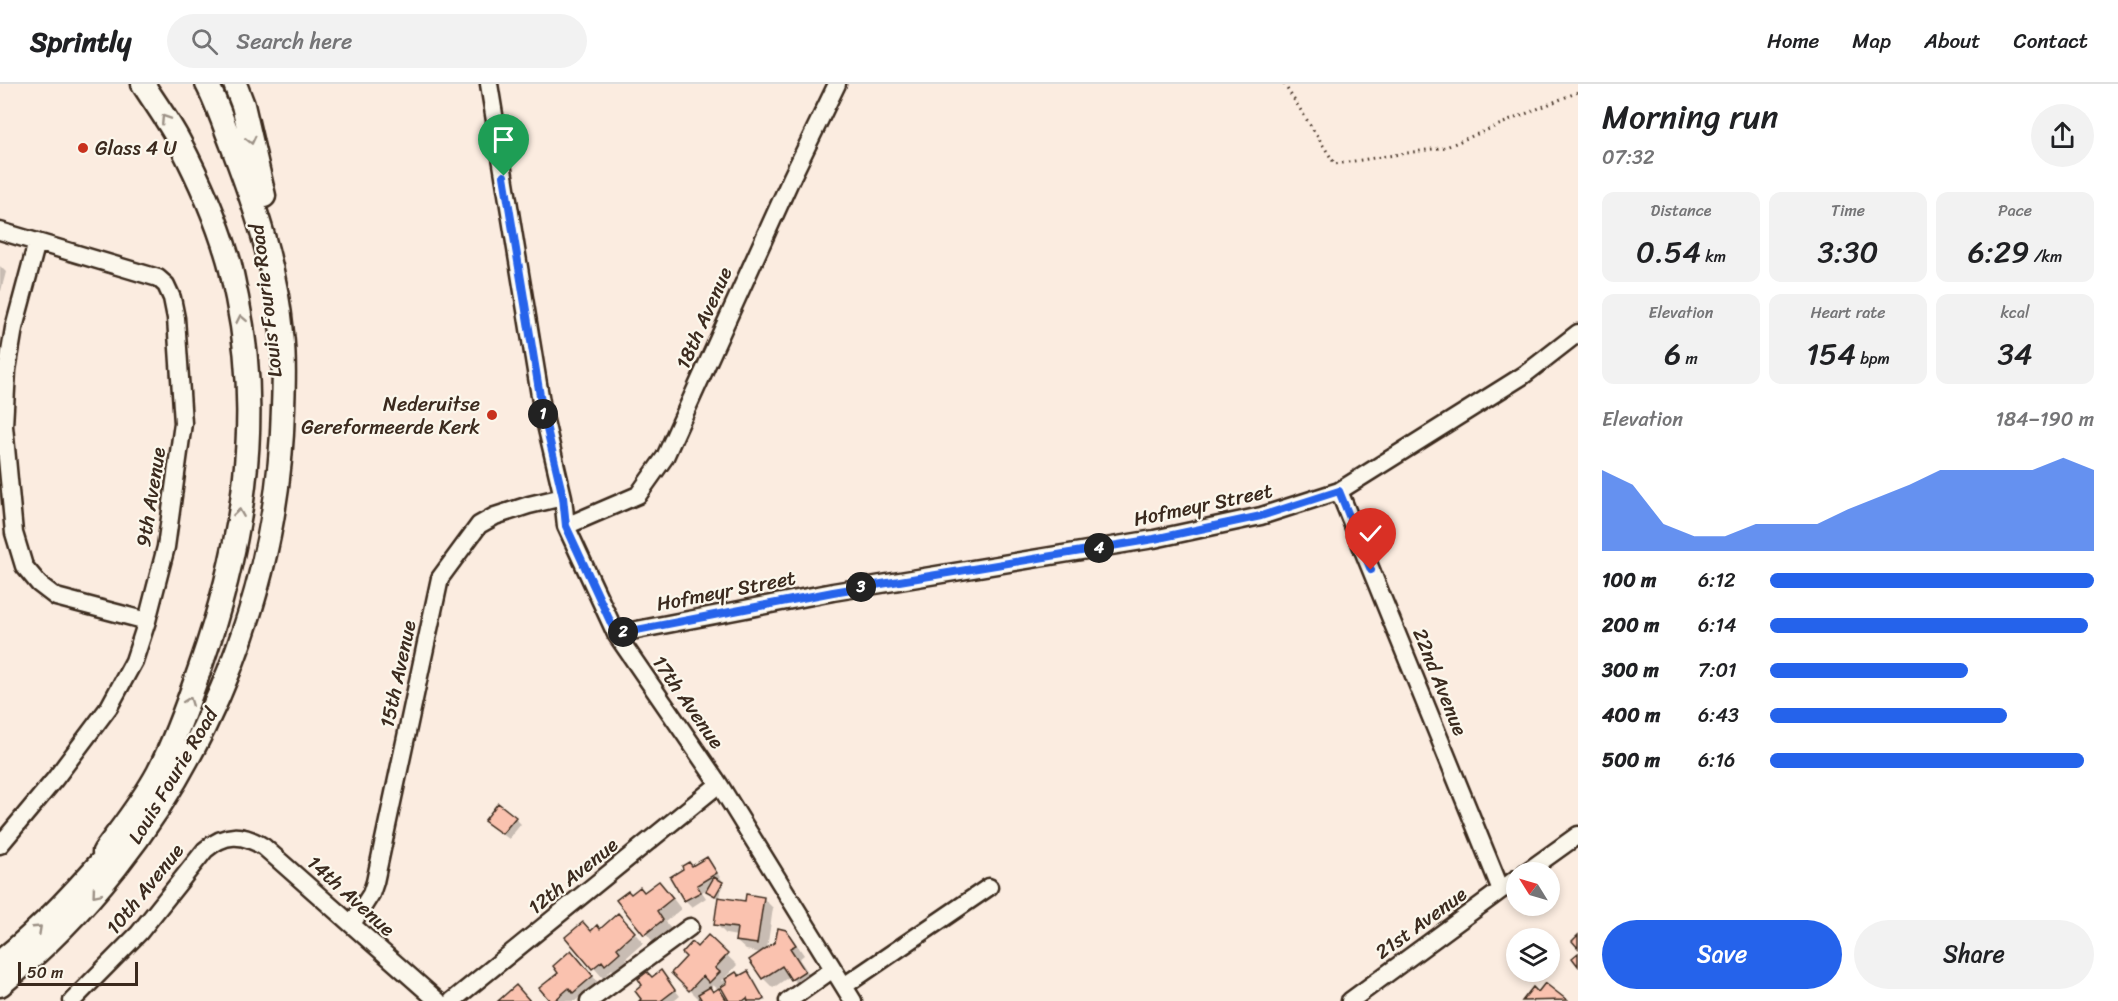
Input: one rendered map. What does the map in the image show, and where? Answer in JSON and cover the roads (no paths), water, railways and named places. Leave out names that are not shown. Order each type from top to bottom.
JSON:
[{"type":"main road","points":[[74,894],[137,807],[158,773],[179,726],[209,643],[224,590],[234,548],[249,454],[249,376],[242,324],[229,261],[210,204],[178,140],[143,84]]},
{"type":"main road","name":"Louis Fourie Road","points":[[0,985],[60,932],[110,877],[169,791],[218,700],[243,634],[262,568],[276,501],[282,447],[282,333],[270,261],[257,213],[207,84]]},
{"type":"main road","points":[[235,84],[243,105],[277,245],[282,333]]},
{"type":"main road","name":"Louis Fourie Road","points":[[0,962],[74,894],[126,834],[187,741],[209,697],[235,629],[258,555],[268,500],[274,446],[276,390],[274,335],[265,262],[255,215],[241,170]]},
{"type":"street","name":"18th Avenue","points":[[566,526],[638,495],[664,457],[786,189],[837,84]]},
{"type":"street","name":"17th Avenue","points":[[487,85],[542,408],[563,497],[566,526],[616,634],[719,784],[853,1001]]},
{"type":"street","name":"9th Avenue","points":[[0,231],[158,278],[166,285],[172,298],[176,318],[183,423],[166,547],[134,661],[109,707],[55,779],[0,845]]},
{"type":"street","points":[[37,242],[14,328],[7,370],[4,426],[17,544],[24,566],[39,584],[56,597],[147,621]]},
{"type":"street","name":"Hofmeyr Street","points":[[616,634],[833,592],[1154,539],[1261,516],[1339,491],[1524,375],[1578,333]]},
{"type":"street","name":"22nd Avenue","points":[[1339,491],[1502,890]]},
{"type":"street","name":"15th Avenue","points":[[351,924],[371,894],[375,882],[440,578],[479,525],[495,516],[563,497]]},
{"type":"street","name":"12th Avenue","points":[[452,1001],[719,784]]},
{"type":"street","points":[[1540,862],[1578,835]]},
{"type":"street","name":"14th Avenue","points":[[229,837],[254,840],[438,1001]]},
{"type":"street","name":"10th Avenue","points":[[74,1000],[139,933],[205,850],[214,842],[229,837]]},
{"type":"street","points":[[844,986],[989,887]]},
{"type":"street","name":"21st Avenue","points":[[1350,1001],[1506,887]]},
{"type":"street","points":[[589,1001],[607,996],[690,927]]},
{"type":"street","points":[[788,1001],[833,969]]},
{"type":"place","name":"Glass 4 U","points":[[83,148]]},
{"type":"place","name":"Nederuitse Gereformeerde Kerk","points":[[492,415]]}]
